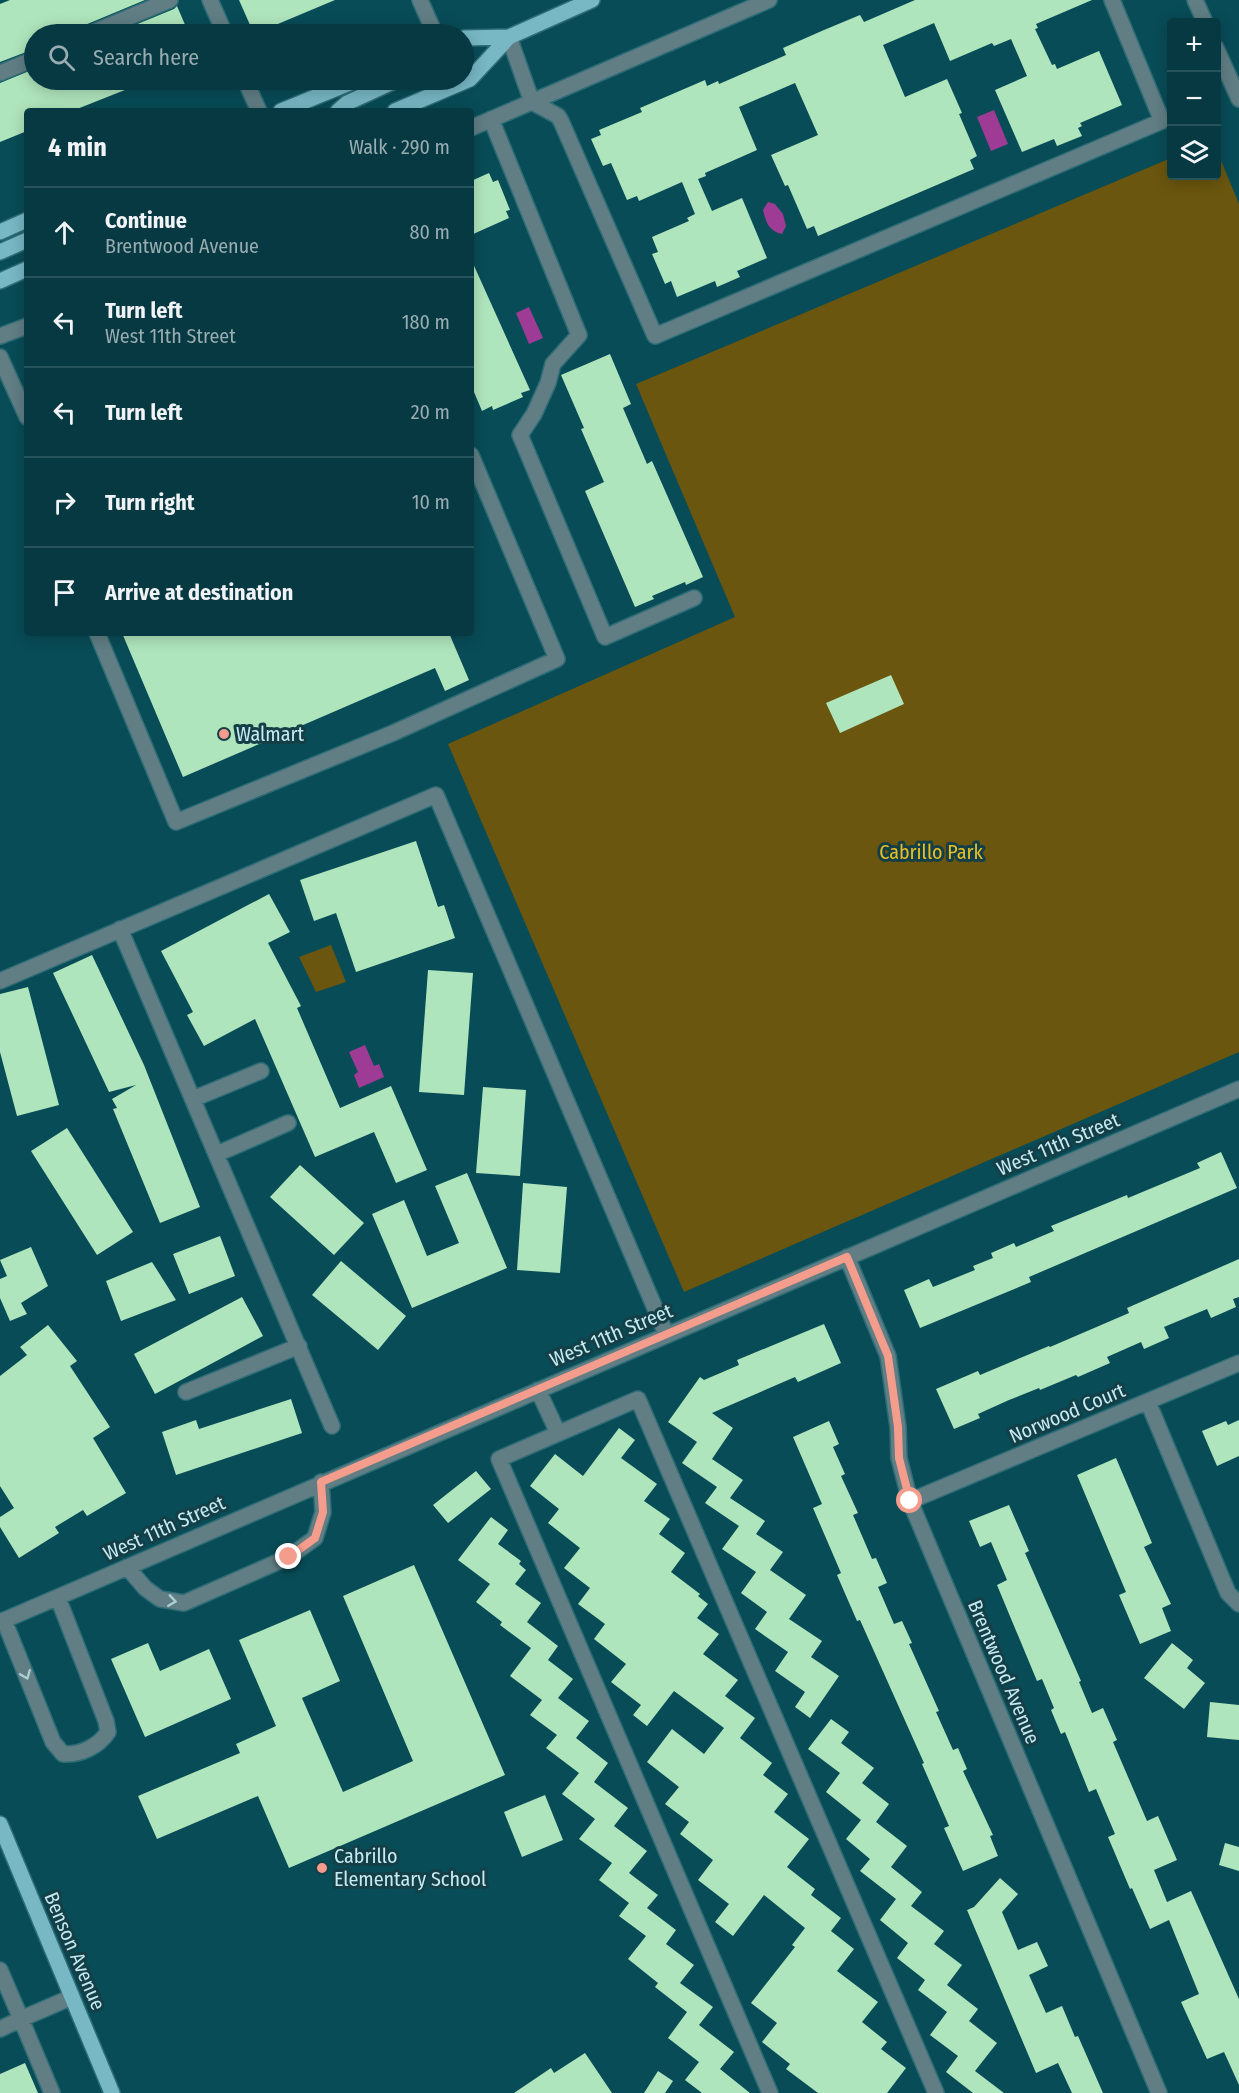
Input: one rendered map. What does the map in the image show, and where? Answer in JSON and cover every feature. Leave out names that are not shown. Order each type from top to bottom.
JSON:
[{"type":"main road","points":[[474,39],[509,37],[592,0]]},
{"type":"main road","points":[[474,75],[509,37]]},
{"type":"main road","points":[[288,108],[332,90]]},
{"type":"main road","points":[[341,108],[375,90]]},
{"type":"main road","points":[[402,108],[444,90]]},
{"type":"main road","points":[[0,232],[24,221]]},
{"type":"main road","points":[[0,252],[24,241]]},
{"type":"main road","points":[[0,281],[24,271]]},
{"type":"main road","name":"Benson Avenue","points":[[0,1824],[5,1850],[72,1997],[112,2093]]},
{"type":"street","points":[[113,24],[170,0]]},
{"type":"street","points":[[210,0],[221,24]]},
{"type":"street","points":[[420,0],[431,24]]},
{"type":"street","points":[[474,127],[769,0]]},
{"type":"street","points":[[509,37],[532,102],[558,116],[561,121],[655,336],[1162,121],[1112,0]]},
{"type":"street","points":[[1195,0],[1203,18]]},
{"type":"street","points":[[1221,59],[1239,99]]},
{"type":"street","points":[[0,74],[24,63]]},
{"type":"street","points":[[250,90],[258,108]]},
{"type":"street","points":[[491,119],[579,335],[553,364],[548,383],[534,414],[520,435],[604,637],[694,598]]},
{"type":"street","points":[[0,336],[24,327]]},
{"type":"street","points":[[0,357],[24,410]]},
{"type":"street","points":[[98,636],[176,822],[393,733],[557,659],[474,462]]},
{"type":"street","points":[[0,981],[436,795],[666,1334]]},
{"type":"street","points":[[120,929],[332,1426]]},
{"type":"street","points":[[193,1099],[261,1071]]},
{"type":"street","name":"West 11th Street","points":[[2,1621],[1239,1089]]},
{"type":"street","points":[[217,1154],[288,1123]]},
{"type":"street","name":"Brentwood Avenue","points":[[847,1257],[888,1356],[898,1427],[899,1458],[910,1501],[1158,2093]]},
{"type":"street","points":[[186,1392],[299,1346]]},
{"type":"street","name":"Norwood Court","points":[[910,1501],[1239,1363]]},
{"type":"street","points":[[538,1390],[558,1434]]},
{"type":"street","points":[[770,2093],[499,1459],[638,1399],[936,2093]]},
{"type":"street","points":[[1148,1402],[1228,1593],[1239,1604]]},
{"type":"street","points":[[127,1567],[145,1588],[160,1599],[184,1603],[205,1594],[289,1557],[315,1538],[323,1512],[321,1482]]},
{"type":"street","points":[[2,1621],[53,1742],[63,1754],[74,1755],[101,1743],[108,1732],[106,1721],[58,1598]]},
{"type":"street","points":[[0,1970],[52,2093]]},
{"type":"street","points":[[0,2028],[72,1997]]},
{"type":"green space","name":"Cabrillo Park","points":[[1167,160],[1167,180],[1221,180],[1221,161],[1239,204],[1239,1052],[684,1292],[448,744],[735,617],[636,384]]},
{"type":"green space","points":[[331,945],[346,982],[316,992],[299,957]]},
{"type":"shaded area","points":[[994,110],[1008,144],[991,151],[977,117]]},
{"type":"shaded area","points":[[768,202],[775,204],[783,214],[786,226],[782,234],[771,229],[767,223],[763,210]]},
{"type":"shaded area","points":[[529,307],[543,338],[529,344],[516,313]]},
{"type":"shaded area","points":[[365,1045],[374,1066],[379,1064],[384,1077],[359,1088],[354,1075],[358,1072],[349,1052]]},
{"type":"building","points":[[10,0],[145,0],[87,24],[24,24],[24,53],[0,62],[0,4]]},
{"type":"building","points":[[239,0],[335,0],[278,24],[250,24]]},
{"type":"building","points":[[915,0],[1092,0],[1036,24],[1038,28],[1035,29],[1052,65],[1055,64],[1057,69],[1099,51],[1122,105],[1080,123],[1082,126],[1078,128],[1082,136],[1057,146],[1054,139],[1022,152],[995,90],[1027,76],[1011,39],[994,46],[992,43],[950,61],[934,23],[883,45],[905,97],[947,79],[977,156],[970,160],[974,169],[818,236],[814,226],[807,229],[788,185],[785,186],[771,155],[818,135],[795,83],[739,107],[757,150],[705,173],[706,176],[698,179],[712,211],[742,198],[767,258],[737,271],[740,277],[717,287],[715,281],[677,297],[671,281],[665,284],[652,254],[658,252],[652,237],[689,221],[687,218],[695,214],[682,182],[639,201],[637,196],[627,200],[611,163],[603,166],[591,139],[601,135],[599,130],[642,112],[640,108],[705,80],[707,86],[718,81],[719,84],[786,55],[783,48],[824,30],[860,15],[864,22]]},
{"type":"building","points":[[177,6],[185,24],[137,24]]},
{"type":"building","points":[[24,73],[24,90],[125,90],[80,108],[24,108],[24,132],[0,142],[0,83]]},
{"type":"building","points":[[489,173],[493,182],[498,180],[510,210],[506,211],[509,218],[474,234],[474,180]]},
{"type":"building","points":[[474,266],[530,390],[521,393],[523,397],[493,410],[492,406],[482,411],[474,392]]},
{"type":"building","points":[[610,354],[631,404],[623,408],[647,464],[652,461],[703,577],[652,596],[654,599],[635,607],[585,491],[604,482],[561,375]]},
{"type":"building","name":"Walmart","points":[[123,636],[450,636],[469,680],[445,691],[435,668],[183,777]]},
{"type":"building","points":[[891,675],[904,704],[840,733],[826,703]]},
{"type":"building","points":[[416,841],[438,907],[444,905],[455,938],[356,972],[336,913],[314,921],[300,880]]},
{"type":"building","points":[[269,894],[290,932],[268,943],[301,1006],[297,1008],[340,1108],[391,1086],[427,1170],[396,1183],[374,1132],[315,1157],[255,1019],[204,1046],[187,1015],[193,1012],[161,951]]},
{"type":"building","points":[[92,955],[144,1065],[200,1207],[160,1223],[113,1109],[117,1108],[112,1099],[136,1085],[109,1092],[53,973]]},
{"type":"building","points":[[428,970],[473,973],[464,1095],[419,1092]]},
{"type":"building","points":[[28,987],[59,1105],[17,1116],[0,1052],[0,994]]},
{"type":"building","points":[[483,1087],[526,1090],[520,1176],[476,1173]]},
{"type":"building","points":[[67,1128],[133,1232],[97,1255],[31,1151]]},
{"type":"building","points":[[1221,1152],[1237,1188],[1029,1277],[1031,1282],[920,1328],[904,1290],[929,1279],[933,1287],[975,1270],[973,1266],[993,1258],[991,1253],[1014,1243],[1016,1247],[1054,1231],[1051,1226],[1127,1195],[1128,1198],[1200,1168],[1197,1163]]},
{"type":"building","points":[[300,1165],[364,1223],[334,1255],[270,1197]]},
{"type":"building","points":[[467,1173],[507,1268],[412,1308],[372,1214],[404,1200],[427,1256],[459,1243],[435,1186]]},
{"type":"building","points":[[523,1183],[567,1187],[560,1273],[517,1270]]},
{"type":"building","points":[[220,1236],[235,1276],[189,1294],[173,1254]]},
{"type":"building","points":[[31,1247],[48,1286],[21,1303],[27,1314],[10,1321],[0,1298],[0,1279],[7,1276],[0,1260]]},
{"type":"building","points":[[1239,1259],[1239,1297],[1233,1299],[1236,1307],[1211,1318],[1207,1309],[1164,1327],[1169,1338],[1144,1349],[1141,1342],[1107,1357],[1110,1363],[1078,1377],[1076,1375],[1009,1400],[978,1414],[980,1418],[954,1429],[936,1389],[978,1371],[980,1375],[1050,1347],[1129,1313],[1127,1308]]},
{"type":"building","points":[[341,1261],[406,1316],[378,1350],[312,1295]]},
{"type":"building","points":[[152,1262],[176,1300],[121,1321],[106,1281]]},
{"type":"building","points":[[242,1297],[263,1336],[155,1394],[134,1354]]},
{"type":"building","points":[[824,1324],[841,1363],[798,1382],[795,1377],[712,1413],[733,1428],[712,1459],[743,1480],[730,1498],[765,1521],[756,1534],[783,1552],[770,1570],[806,1595],[789,1619],[822,1641],[811,1657],[839,1676],[810,1718],[795,1707],[805,1692],[775,1671],[788,1652],[755,1629],[767,1612],[741,1593],[756,1572],[722,1549],[739,1526],[705,1503],[717,1487],[682,1463],[697,1442],[668,1422],[700,1377],[704,1380],[739,1365],[737,1360]]},
{"type":"building","points":[[48,1325],[77,1361],[70,1366],[110,1427],[93,1438],[126,1493],[87,1516],[83,1510],[55,1527],[59,1533],[19,1558],[0,1527],[0,1517],[14,1508],[0,1486],[0,1376],[27,1355],[20,1347]]},
{"type":"building","points":[[291,1399],[302,1433],[176,1475],[162,1432],[196,1420],[199,1429]]},
{"type":"building","points":[[1239,1420],[1239,1456],[1217,1466],[1202,1431],[1226,1421],[1228,1425]]},
{"type":"building","points":[[829,1421],[839,1444],[833,1447],[845,1474],[841,1476],[858,1513],[853,1515],[872,1559],[876,1558],[887,1583],[878,1587],[894,1624],[902,1621],[912,1643],[909,1644],[939,1711],[936,1712],[953,1750],[958,1748],[967,1769],[963,1771],[993,1835],[990,1836],[998,1856],[963,1871],[944,1828],[949,1826],[922,1764],[924,1763],[860,1620],[857,1621],[837,1575],[841,1573],[813,1508],[822,1504],[793,1437]]},
{"type":"building","points":[[619,1428],[635,1440],[621,1458],[657,1484],[644,1501],[670,1519],[659,1534],[685,1553],[671,1572],[700,1594],[698,1596],[708,1604],[697,1618],[719,1634],[703,1654],[738,1680],[725,1696],[755,1718],[740,1738],[772,1763],[763,1775],[788,1794],[774,1812],[809,1839],[787,1867],[815,1889],[811,1895],[841,1918],[831,1931],[854,1949],[837,1971],[878,2002],[862,2022],[887,2042],[881,2049],[906,2068],[887,2093],[818,2093],[786,2069],[790,2064],[762,2042],[777,2023],[751,2003],[795,1947],[792,1945],[805,1928],[764,1895],[733,1936],[715,1922],[729,1904],[698,1880],[713,1860],[680,1834],[689,1822],[665,1804],[679,1787],[647,1762],[672,1729],[704,1754],[724,1728],[674,1691],[647,1726],[633,1715],[641,1705],[611,1682],[626,1664],[594,1639],[605,1624],[578,1604],[590,1588],[564,1568],[580,1548],[548,1523],[559,1509],[530,1486],[555,1454],[583,1476]]},
{"type":"building","points":[[1116,1458],[1152,1543],[1144,1547],[1171,1604],[1162,1608],[1171,1631],[1140,1644],[1119,1595],[1126,1592],[1077,1475]]},
{"type":"building","points":[[476,1471],[491,1489],[448,1523],[433,1505]]},
{"type":"building","points":[[1009,1505],[1029,1551],[1025,1553],[1081,1681],[1079,1682],[1092,1713],[1103,1708],[1117,1740],[1113,1742],[1147,1821],[1158,1816],[1177,1860],[1154,1870],[1167,1902],[1191,1891],[1239,1999],[1239,2085],[1224,2052],[1207,2059],[1181,2002],[1199,1994],[1169,1920],[1150,1929],[1108,1837],[1115,1834],[1096,1789],[1089,1792],[1065,1732],[1061,1734],[1051,1710],[1054,1708],[1042,1679],[1037,1681],[997,1585],[1007,1580],[991,1542],[980,1547],[969,1521]]},
{"type":"building","points":[[491,1517],[508,1530],[498,1544],[521,1561],[519,1564],[526,1570],[515,1584],[541,1603],[527,1622],[558,1646],[548,1660],[573,1679],[558,1698],[589,1721],[576,1738],[608,1763],[594,1782],[628,1808],[614,1826],[647,1851],[629,1873],[658,1895],[647,1908],[676,1930],[666,1944],[694,1965],[680,1983],[713,2007],[699,2025],[734,2052],[720,2069],[750,2093],[702,2093],[685,2080],[699,2062],[668,2038],[687,2012],[655,1987],[658,1983],[628,1959],[646,1936],[619,1916],[629,1903],[599,1880],[612,1863],[579,1839],[595,1819],[562,1794],[579,1773],[546,1748],[557,1735],[530,1715],[542,1700],[510,1676],[531,1648],[500,1625],[502,1622],[476,1602],[490,1584],[458,1560]]},
{"type":"building","points":[[414,1565],[505,1775],[289,1868],[258,1796],[157,1839],[138,1796],[240,1753],[236,1744],[276,1726],[239,1640],[310,1610],[340,1681],[302,1698],[343,1792],[413,1761],[343,1596]]},
{"type":"building","points":[[148,1643],[160,1671],[209,1649],[231,1699],[145,1737],[111,1659]]},
{"type":"building","points":[[1172,1643],[1193,1660],[1187,1668],[1205,1683],[1184,1709],[1144,1678]]},
{"type":"building","points":[[1210,1702],[1239,1705],[1239,1740],[1207,1737]]},
{"type":"building","points":[[831,1719],[849,1732],[841,1743],[874,1768],[862,1783],[889,1804],[876,1822],[907,1846],[891,1867],[922,1892],[911,1906],[944,1931],[934,1944],[962,1965],[947,1985],[978,2009],[969,2021],[997,2043],[975,2071],[1004,2093],[973,2093],[946,2072],[958,2056],[930,2035],[947,2012],[918,1990],[925,1980],[897,1958],[908,1943],[880,1920],[896,1899],[860,1871],[870,1859],[846,1839],[861,1820],[826,1792],[840,1773],[808,1749]]},
{"type":"building","points":[[545,1795],[563,1840],[522,1857],[504,1812]]},
{"type":"building","points":[[1225,1843],[1239,1847],[1239,1871],[1219,1865]]},
{"type":"building","points":[[1000,1878],[1018,1894],[1002,1912],[1018,1950],[1037,1942],[1048,1966],[1029,1975],[1046,2013],[1062,2006],[1103,2093],[1072,2093],[1058,2063],[1036,2073],[967,1910],[974,1907]]},
{"type":"building","points":[[585,2053],[612,2093],[514,2093],[551,2068],[554,2073]]},
{"type":"building","points":[[25,2063],[38,2093],[0,2093],[0,2074]]},
{"type":"building","points":[[658,2071],[673,2081],[665,2093],[644,2093]]},
{"type":"place","name":"Walmart","points":[[224,734]]},
{"type":"place","name":"Cabrillo Elementary School","points":[[322,1868]]},
{"type":"route","points":[[289,1557],[315,1538],[323,1512],[321,1482],[847,1257],[888,1356],[898,1427],[899,1458],[910,1501]]}]
